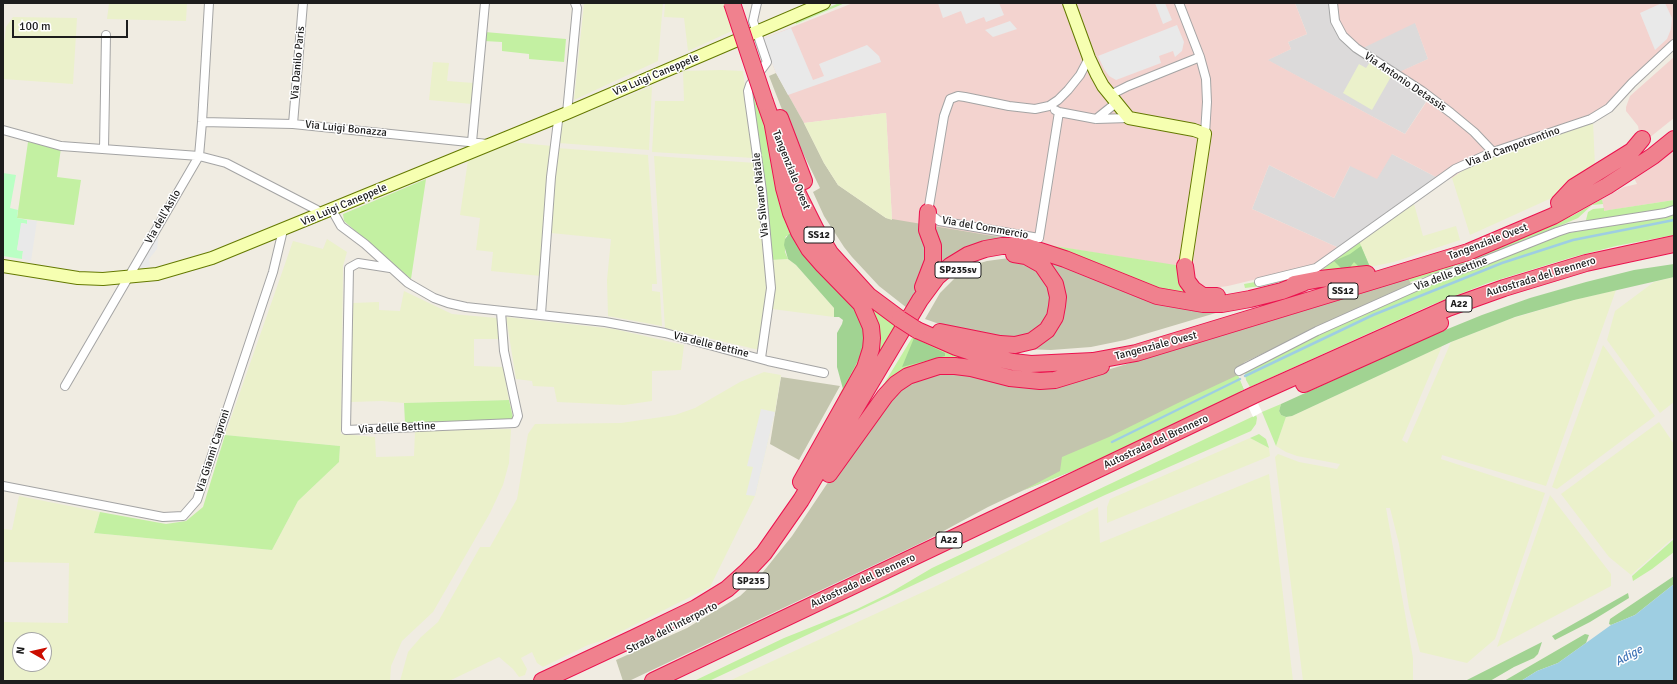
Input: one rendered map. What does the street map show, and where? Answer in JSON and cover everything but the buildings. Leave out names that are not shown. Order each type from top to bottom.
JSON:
[{"type":"highway","name":"Tangenziale Ovest","points":[[732,3],[769,100],[807,190],[828,231],[848,260],[902,315]]},
{"type":"highway","name":"Tangenziale Ovest","points":[[741,3],[769,100],[773,126],[798,194],[816,230],[830,253],[869,296],[956,347],[974,353],[1013,362],[1031,364],[1093,361],[1136,353],[1468,252],[1607,186],[1653,156],[1674,140]]},
{"type":"highway","points":[[773,126],[784,188],[791,213],[799,232],[809,249],[862,304],[871,327],[872,338],[871,349],[865,368],[802,480],[780,530]]},
{"type":"highway","name":"Tangenziale Ovest","points":[[920,326],[992,348],[1015,353],[1052,356],[1128,345],[1367,274],[1455,246],[1556,209],[1674,128]]},
{"type":"highway","points":[[1636,181],[1622,185],[1573,212],[1556,209],[1574,187],[1632,151],[1642,140]]},
{"type":"highway","points":[[920,300],[921,290],[930,273],[933,261],[933,246],[927,230],[928,212]]},
{"type":"highway","name":"Autostrada del Brennero","points":[[673,681],[1448,308],[1504,288],[1586,263],[1674,244]]},
{"type":"highway","name":"SP235sv","points":[[780,530],[820,470],[920,300],[937,278],[950,266],[968,255],[985,249],[1014,245],[1036,249],[1157,296],[1178,301],[1207,304],[1222,304],[1282,291],[1303,283],[1320,279],[1367,274]]},
{"type":"highway","name":"SP235sv","points":[[810,500],[833,459],[920,316],[941,285],[959,269],[973,261],[989,256],[1019,254],[1034,259],[1042,265],[1055,284],[1058,297],[1055,317],[1046,330],[1037,338],[1026,344],[1000,344],[940,332]]},
{"type":"highway","name":"Autostrada del Brennero","points":[[653,681],[1252,402],[1454,317],[1513,295],[1590,272],[1674,254]]},
{"type":"highway","points":[[1185,266],[1186,276],[1190,285],[1197,292],[1208,297],[1303,283]]},
{"type":"highway","points":[[810,500],[854,436],[885,396],[896,384],[908,376],[922,370],[939,366],[955,366],[971,368],[1010,378],[1040,381],[1055,380],[1086,372],[1136,353]]},
{"type":"highway","name":"Strada dell'Interporto","points":[[563,681],[666,633],[711,609],[739,591],[752,580],[771,558],[810,500]]},
{"type":"highway","name":"Strada dell'Interporto","points":[[542,681],[696,608],[727,588],[751,566],[780,530]]},
{"type":"street","points":[[199,156],[209,3]]},
{"type":"street","name":"Via Danilo Paris","points":[[293,124],[303,3]]},
{"type":"street","points":[[472,142],[485,3]]},
{"type":"street","points":[[541,314],[551,177],[558,121],[562,115],[577,8],[575,3]]},
{"type":"street","name":"Via Silvano Natale","points":[[757,3],[753,18],[766,64],[752,82],[748,91],[762,191],[771,288],[761,358]]},
{"type":"street","name":"Via Luigi Caneppele","points":[[3,266],[78,278],[128,278],[174,270],[212,258],[283,230],[318,212],[332,210],[490,144],[758,36],[824,3]]},
{"type":"street","points":[[1069,3],[1089,58],[1103,86],[1129,118]]},
{"type":"street","points":[[1179,3],[1200,57],[1206,79],[1207,102],[1207,122],[1185,266]]},
{"type":"street","name":"Via Antonio Detassis","points":[[1333,3],[1336,21],[1344,36],[1356,48],[1422,91],[1451,113],[1474,132],[1493,152]]},
{"type":"street","points":[[104,149],[106,36]]},
{"type":"street","name":"Via di Campotrentino","points":[[1259,282],[1316,268],[1455,169],[1493,152],[1592,119],[1609,108],[1632,83],[1674,44]]},
{"type":"street","points":[[1096,119],[1113,99],[1128,86],[1200,57]]},
{"type":"street","points":[[1089,58],[1080,75],[1068,90],[1058,100],[1049,106],[1059,112],[1096,119],[1129,118],[1194,130],[1205,134]]},
{"type":"street","name":"Via del Commercio","points":[[1049,106],[1035,109],[1009,106],[958,96],[950,99],[944,116],[928,212],[939,221],[1039,238],[1059,112]]},
{"type":"street","name":"Via Luigi Bonazza","points":[[202,122],[293,124],[490,144]]},
{"type":"street","points":[[3,130],[61,146],[199,156],[226,163],[318,212]]},
{"type":"street","name":"Via dell'Asilo","points":[[128,278],[199,156]]},
{"type":"street","name":"Via delle Bettine","points":[[332,210],[341,226],[365,244],[408,283],[434,298],[466,308],[541,314],[605,322],[665,333],[824,373]]},
{"type":"street","name":"Via delle Bettine","points":[[1239,371],[1316,331],[1426,282],[1474,265],[1557,232],[1674,210]]},
{"type":"street","name":"Via Gianni Caproni","points":[[3,486],[164,517],[183,516],[197,500],[273,272],[283,230]]},
{"type":"street","name":"Via delle Bettine","points":[[390,268],[358,263],[349,268],[346,430],[515,423],[518,416],[504,351],[501,312]]},
{"type":"street","points":[[65,386],[128,278]]},
{"type":"shaded area","points":[[98,3],[187,3],[186,21],[107,19],[109,4]]},
{"type":"shaded area","points":[[584,3],[663,3],[658,61],[574,100]]},
{"type":"shaded area","points":[[665,3],[725,3],[734,30],[688,51],[684,18],[664,17]]},
{"type":"shaded area","points":[[853,3],[1295,3],[1307,34],[1288,42],[1291,49],[1268,60],[1405,134],[1431,95],[1397,73],[1428,59],[1415,23],[1361,49],[1345,35],[1337,17],[1335,3],[1674,3],[1674,50],[1593,121],[1477,161],[1452,178],[1436,177],[1392,154],[1377,179],[1350,166],[1334,198],[1269,165],[1252,209],[1339,248],[1315,265],[1228,286],[1212,288],[1203,287],[1196,283],[1190,268],[892,220],[886,113],[804,123],[776,73],[762,39]]},
{"type":"shaded area","points":[[938,3],[999,3],[1004,15],[986,22],[984,17],[966,24],[961,11],[943,18]]},
{"type":"shaded area","points":[[1155,3],[1165,3],[1172,20],[1163,24]]},
{"type":"shaded area","points":[[1295,3],[1335,3],[1415,22],[1428,59],[1398,73],[1431,94],[1405,134],[1267,60],[1291,49],[1288,42],[1307,34]]},
{"type":"shaded area","points":[[1665,3],[1672,18],[1671,29],[1667,39],[1655,50],[1640,13]]},
{"type":"shaded area","points":[[13,17],[77,18],[73,84],[3,79],[3,54],[6,27]]},
{"type":"shaded area","points":[[1010,21],[1017,29],[993,37],[985,30]]},
{"type":"shaded area","points":[[1177,25],[1184,42],[1182,51],[1175,57],[1173,51],[1159,56],[1161,63],[1116,80],[1109,76],[1104,69],[1098,56]]},
{"type":"shaded area","points":[[791,28],[813,80],[824,76],[819,64],[867,45],[879,56],[881,62],[788,95],[776,73],[762,39]]},
{"type":"shaded area","points":[[1674,57],[1674,118],[1644,142],[1640,137],[1638,126],[1626,111],[1626,107],[1630,96]]},
{"type":"shaded area","points":[[433,62],[449,63],[447,81],[474,83],[472,104],[429,100]]},
{"type":"shaded area","points":[[1370,62],[1392,75],[1372,110],[1343,93],[1359,64],[1366,68]]},
{"type":"shaded area","points":[[683,71],[743,71],[754,158],[652,152],[655,101],[684,101]]},
{"type":"shaded area","points":[[776,73],[824,163],[838,185],[886,218],[1023,241],[994,243],[907,308],[879,286],[852,257],[824,216],[813,192],[820,188],[783,112],[769,76]]},
{"type":"shaded area","points":[[652,86],[649,150],[559,143],[561,123]]},
{"type":"shaded area","points":[[886,113],[892,220],[886,218],[838,185],[824,163],[804,123]]},
{"type":"shaded area","points":[[1593,121],[1595,167],[1561,187],[1556,196],[1470,235],[1452,178],[1477,161]]},
{"type":"shaded area","points":[[511,142],[552,146],[541,276],[491,271],[493,252],[476,250],[480,218],[460,215],[468,160]]},
{"type":"shaded area","points":[[1674,147],[1674,200],[1604,211],[1602,199],[1624,187],[1637,184],[1634,178]]},
{"type":"shaded area","points":[[557,148],[648,155],[657,284],[652,284],[652,291],[660,292],[662,326],[608,316],[607,280],[611,239],[551,233]]},
{"type":"shaded area","points":[[1392,154],[1436,177],[1339,248],[1252,209],[1269,165],[1334,198],[1350,166]]},
{"type":"shaded area","points":[[654,156],[756,163],[767,294],[759,350],[665,328]]},
{"type":"shaded area","points":[[1414,204],[1423,236],[1456,226],[1460,240],[1394,262],[1370,267],[1359,241]]},
{"type":"shaded area","points":[[27,220],[37,221],[31,261],[22,259],[23,251],[17,250],[21,223],[27,224]]},
{"type":"shaded area","points":[[157,234],[159,234],[157,249],[149,259],[150,266],[141,268],[141,261]]},
{"type":"shaded area","points":[[327,239],[347,252],[343,266],[341,434],[375,437],[376,457],[414,456],[415,431],[511,429],[509,463],[503,485],[490,513],[433,612],[402,641],[391,666],[390,681],[3,681],[3,622],[68,623],[69,563],[3,562],[3,529],[12,530],[19,496],[100,512],[94,533],[272,550],[298,501],[339,462],[340,446],[225,435],[293,241],[323,249]]},
{"type":"shaded area","points":[[1030,252],[1246,304],[1125,340],[1091,347],[1051,350],[1021,349],[1061,311]]},
{"type":"shaded area","points":[[1009,258],[1032,264],[1053,290],[1049,319],[1023,340],[945,326],[925,319],[940,293],[956,277],[977,264]]},
{"type":"shaded area","points":[[788,259],[796,265],[834,308],[834,317],[772,309],[774,284],[771,260]]},
{"type":"shaded area","points":[[1408,276],[1411,284],[1245,362],[1235,370],[1244,390],[1090,464],[1024,490],[988,507],[925,541],[629,681],[623,681],[616,660],[687,628],[740,596],[755,582],[792,536],[845,457],[892,394],[931,372],[1087,376],[1293,314]]},
{"type":"shaded area","points":[[1674,277],[1674,402],[1660,413],[1607,340],[1615,311],[1654,282]]},
{"type":"shaded area","points":[[1616,290],[1546,486],[1442,455],[1441,459],[1545,493],[1495,639],[1467,663],[1420,652],[1409,608],[1399,544],[1390,508],[1386,508],[1413,658],[1413,681],[1303,681],[1275,457],[1278,454],[1299,462],[1337,469],[1340,464],[1297,456],[1276,446],[1286,417],[1292,416],[1442,346],[1402,440],[1407,443],[1451,342],[1510,319],[1574,300]]},
{"type":"shaded area","points":[[404,291],[452,314],[497,318],[499,339],[474,339],[474,366],[503,367],[509,400],[404,403],[382,401],[351,402],[352,303],[379,302],[379,310],[400,311]]},
{"type":"shaded area","points":[[506,317],[614,329],[684,345],[681,370],[652,371],[652,401],[624,405],[557,402],[554,387],[533,386],[532,381],[516,379]]},
{"type":"shaded area","points":[[1603,345],[1655,416],[1557,489],[1552,487]]},
{"type":"shaded area","points":[[764,372],[781,375],[775,412],[755,496],[710,587],[604,640],[588,645],[543,667],[537,663],[532,652],[521,658],[527,669],[525,675],[519,677],[513,669],[499,657],[449,681],[400,681],[408,652],[421,637],[438,622],[480,547],[490,547],[517,499],[528,434],[535,424],[621,423],[675,415],[695,408],[740,382]]},
{"type":"shaded area","points":[[781,377],[840,386],[799,460],[770,444]]},
{"type":"shaded area","points":[[761,409],[775,412],[755,496],[746,495],[753,467],[747,466]]},
{"type":"shaded area","points":[[1659,422],[1674,444],[1674,537],[1631,575],[1609,557],[1561,494]]},
{"type":"shaded area","points":[[1250,438],[1269,448],[1270,456],[1107,523],[1107,507],[1110,499]]},
{"type":"shaded area","points":[[1269,474],[1293,681],[729,681],[934,587],[1098,507],[1100,543]]},
{"type":"shaded area","points":[[1550,495],[1611,574],[1611,586],[1497,647]]},
{"type":"green space","points":[[839,3],[845,3],[796,24],[795,22]]},
{"type":"green space","points":[[485,32],[566,39],[564,62],[529,59],[529,54],[502,51],[502,42],[484,41]]},
{"type":"green space","points":[[754,86],[761,104],[784,200],[868,346],[843,398],[839,395],[860,357],[864,346],[827,281],[812,265],[797,245],[792,235],[786,236],[785,239],[785,252],[788,259],[771,260],[751,93]]},
{"type":"green space","points":[[28,142],[61,148],[57,177],[81,180],[74,225],[17,218]]},
{"type":"green space","points":[[3,173],[16,175],[10,208],[18,210],[17,218],[27,220],[27,224],[22,223],[17,250],[23,251],[22,259],[3,256]]},
{"type":"green space","points":[[426,179],[411,279],[344,221],[343,214]]},
{"type":"green space","points":[[1602,199],[1603,204],[1592,205],[1578,218],[1494,254],[1410,282],[1408,276],[1572,216]]},
{"type":"green space","points":[[1674,200],[1674,206],[1664,209],[1586,220],[1588,212],[1593,209],[1604,208],[1604,211]]},
{"type":"green space","points":[[1674,214],[1674,235],[1616,246],[1573,257],[1488,283],[1429,306],[1250,387],[1246,380],[1245,371],[1303,342],[1433,282],[1557,235]]},
{"type":"green space","points":[[804,218],[900,324],[826,447],[872,360],[802,229]]},
{"type":"green space","points":[[789,234],[792,234],[797,245],[812,265],[848,300],[858,313],[864,328],[864,346],[860,357],[843,389],[837,367],[837,333],[843,320],[839,317],[834,317],[834,308],[796,265],[788,259],[784,245],[785,239]]},
{"type":"green space","points":[[1023,241],[1182,266],[1192,300]]},
{"type":"green space","points":[[1359,241],[1370,267],[1308,276],[1262,286],[1245,288],[1244,284],[1322,270]]},
{"type":"green space","points":[[1361,246],[1370,267],[1365,268],[1358,266],[1354,262],[1348,270],[1344,271],[1334,261],[1350,254]]},
{"type":"green space","points":[[1674,264],[1674,277],[1574,300],[1515,317],[1451,342],[1292,416],[1286,417],[1281,415],[1279,411],[1281,404],[1428,337],[1482,315],[1530,298],[1586,282],[1634,270]]},
{"type":"green space","points":[[915,333],[1073,367],[1046,376],[953,362],[871,405]]},
{"type":"green space","points":[[914,338],[945,353],[945,356],[902,367]]},
{"type":"green space","points":[[1238,375],[1244,390],[1090,464],[1024,490],[1060,471],[1062,457],[1109,437]]},
{"type":"green space","points":[[509,400],[513,418],[510,421],[405,423],[404,403]]},
{"type":"green space","points":[[1281,404],[1279,411],[1281,415],[1286,417],[1276,446],[1262,412]]},
{"type":"green space","points":[[1256,415],[1256,424],[1251,431],[1105,495],[709,681],[694,681],[784,638],[857,609],[888,594],[932,568]]},
{"type":"green space","points":[[1259,434],[1266,439],[1269,448],[1250,438]]},
{"type":"green space","points":[[225,435],[340,446],[339,462],[298,501],[272,550],[94,533],[100,512],[166,524],[186,521],[203,507]]},
{"type":"green space","points":[[1674,539],[1674,552],[1633,581],[1632,576]]},
{"type":"green space","points":[[1674,576],[1674,584],[1635,615],[1611,625],[1609,624],[1610,619]]},
{"type":"green space","points":[[1628,593],[1629,598],[1590,622],[1555,640],[1552,636]]},
{"type":"green space","points":[[1585,634],[1589,635],[1586,643],[1558,663],[1537,671],[1521,681],[1504,681]]},
{"type":"green space","points":[[1542,642],[1538,654],[1534,658],[1514,667],[1490,681],[1465,681]]},
{"type":"water","name":"Adige","points":[[1674,584],[1674,681],[1521,681],[1537,671],[1558,663],[1611,625],[1635,615]]},
{"type":"pier","points":[[1250,387],[1262,412],[1253,417],[1241,391]]},
{"type":"waterway","points":[[1245,376],[1373,315],[1502,263],[1573,240],[1674,220]]},
{"type":"waterway","points":[[1112,442],[1240,379]]}]
